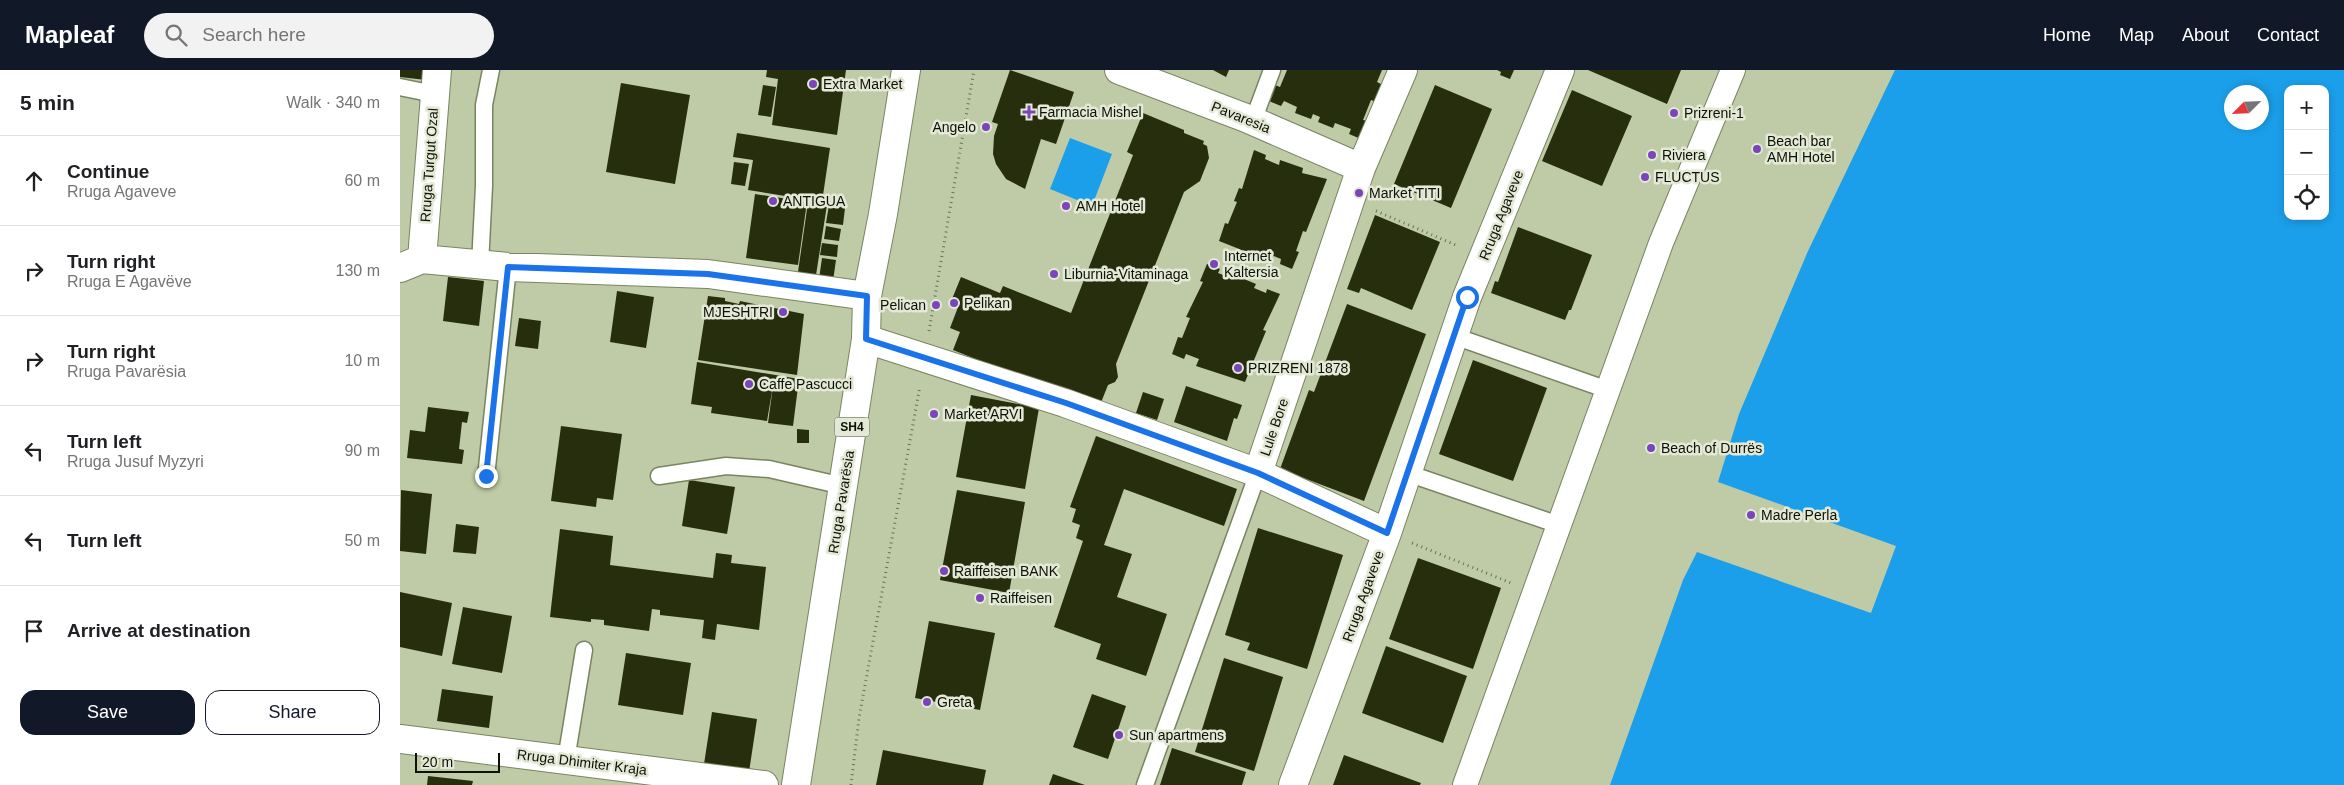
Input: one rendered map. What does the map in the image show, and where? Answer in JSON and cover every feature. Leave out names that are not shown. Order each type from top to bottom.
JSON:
[{"type":"street","name":"Rruga Pavarësia","points":[[796,785],[866,339],[867,296],[883,214],[906,70]]},
{"type":"street","name":"Pavaresia","points":[[1119,70],[1253,121],[1361,168]]},
{"type":"street","name":"Lule Bore","points":[[1258,473],[1361,168],[1403,70]]},
{"type":"street","name":"Rruga Agaveve","points":[[1293,785],[1387,533],[1454,336],[1560,70]]},
{"type":"street","points":[[1464,785],[1661,243],[1733,70]]},
{"type":"street","name":"Rruga Turgut Ozal","points":[[411,264],[435,82]]},
{"type":"street","points":[[411,264],[708,274],[867,296]]},
{"type":"street","points":[[866,339],[1066,403],[1258,473],[1387,533]]},
{"type":"street","name":"Rruga Dhimiter Kraja","points":[[400,739],[764,785]]},
{"type":"lane","points":[[480,265],[484,186],[484,105],[491,70]]},
{"type":"lane","points":[[1253,121],[1272,70]]},
{"type":"lane","points":[[400,87],[435,82]]},
{"type":"lane","points":[[486,476],[508,267]]},
{"type":"lane","points":[[1454,336],[1608,390]]},
{"type":"lane","points":[[660,476],[726,466],[769,469],[843,486]]},
{"type":"lane","name":"Lule Bore","points":[[1144,785],[1258,473]]},
{"type":"lane","points":[[1408,473],[1559,524]]},
{"type":"lane","points":[[566,760],[584,650]]},
{"type":"path","points":[[851,785],[860,718],[925,358],[974,70]]},
{"type":"path","points":[[1350,199],[1484,257]]},
{"type":"path","points":[[1387,533],[1534,592]]},
{"type":"water","points":[[1895,70],[2344,70],[2344,785],[1610,785],[1683,580],[1697,552],[1871,613],[1896,546],[1718,482],[1739,414],[1808,251]]},
{"type":"water","points":[[1070,138],[1112,154],[1092,206],[1050,189]]},
{"type":"building","points":[[400,70],[427,70],[426,80],[400,77]]},
{"type":"building","points":[[767,70],[846,70],[837,135],[772,125],[778,79],[766,77]]},
{"type":"building","points":[[1010,70],[1074,92],[1056,144],[1041,139],[1025,189],[1006,179],[996,164],[993,154],[994,136],[998,124],[992,122]]},
{"type":"building","points":[[1213,70],[1229,70],[1226,77]]},
{"type":"building","points":[[1287,70],[1382,70],[1377,82],[1383,85],[1376,102],[1371,100],[1363,120],[1368,121],[1361,139],[1349,134],[1351,129],[1335,123],[1333,128],[1318,122],[1320,117],[1313,114],[1311,119],[1295,113],[1297,107],[1284,101],[1281,106],[1269,101],[1275,85],[1280,87]]},
{"type":"building","points":[[1497,70],[1514,70],[1510,79],[1500,75],[1501,72]]},
{"type":"building","points":[[1588,70],[1681,70],[1667,104]]},
{"type":"building","points":[[621,83],[690,95],[675,184],[606,172]]},
{"type":"building","points":[[763,85],[776,87],[771,117],[758,115]]},
{"type":"building","points":[[1435,85],[1492,109],[1451,208],[1394,184]]},
{"type":"building","points":[[1572,90],[1632,116],[1602,186],[1542,161]]},
{"type":"building","points":[[1143,113],[1184,130],[1184,133],[1204,141],[1203,144],[1207,146],[1209,158],[1200,181],[1184,192],[1116,364],[1118,377],[1115,382],[1108,385],[1100,405],[1058,392],[953,350],[960,332],[950,328],[960,302],[952,299],[961,277],[1000,293],[1003,286],[1071,313],[1133,155],[1127,152]]},
{"type":"building","points":[[737,133],[830,148],[822,202],[748,190],[753,160],[733,157]]},
{"type":"building","points":[[1254,150],[1266,155],[1265,159],[1279,165],[1280,160],[1303,168],[1302,173],[1327,179],[1306,232],[1303,231],[1296,251],[1299,252],[1292,269],[1280,264],[1281,259],[1269,254],[1267,260],[1219,241],[1225,223],[1228,224],[1237,202],[1234,201],[1239,188],[1242,189]]},
{"type":"building","points":[[734,162],[749,164],[745,186],[731,184]]},
{"type":"building","points":[[755,194],[807,202],[798,265],[746,258]]},
{"type":"building","points":[[808,202],[827,205],[816,275],[798,272]]},
{"type":"building","points":[[829,205],[845,208],[843,225],[826,223]]},
{"type":"building","points":[[1375,215],[1440,242],[1412,310],[1361,288],[1359,293],[1347,289]]},
{"type":"building","points":[[826,226],[841,229],[839,241],[824,239]]},
{"type":"building","points":[[1518,227],[1592,255],[1571,310],[1569,310],[1565,320],[1491,293],[1495,281],[1498,282]]},
{"type":"building","points":[[822,243],[838,245],[837,257],[820,255]]},
{"type":"building","points":[[822,258],[836,260],[833,281],[819,279]]},
{"type":"building","points":[[1207,264],[1220,269],[1218,273],[1231,278],[1232,274],[1256,284],[1254,288],[1266,293],[1267,289],[1280,294],[1263,330],[1266,331],[1245,382],[1196,366],[1199,359],[1186,354],[1184,359],[1172,354],[1178,337],[1182,338],[1190,318],[1186,317],[1203,282],[1200,281]]},
{"type":"building","points":[[448,277],[484,281],[479,326],[443,321]]},
{"type":"building","points":[[617,291],[654,297],[646,348],[610,342]]},
{"type":"building","points":[[708,296],[725,298],[725,301],[739,304],[740,301],[804,314],[797,375],[698,360]]},
{"type":"building","points":[[1347,304],[1426,334],[1364,501],[1280,469],[1309,390],[1314,392]]},
{"type":"building","points":[[519,318],[541,321],[538,349],[515,346]]},
{"type":"building","points":[[1473,360],[1547,388],[1513,481],[1439,454]]},
{"type":"building","points":[[697,362],[799,379],[793,426],[768,423],[773,386],[767,421],[711,413],[712,407],[691,404]]},
{"type":"building","points":[[1186,386],[1242,405],[1237,419],[1234,418],[1227,441],[1174,422]]},
{"type":"building","points":[[1143,392],[1164,399],[1157,420],[1136,413]]},
{"type":"building","points":[[971,395],[1039,408],[1025,489],[956,477]]},
{"type":"building","points":[[428,407],[469,412],[467,423],[462,422],[459,449],[464,450],[462,464],[407,458],[410,430],[425,432]]},
{"type":"building","points":[[561,426],[622,434],[613,500],[597,498],[596,507],[551,501]]},
{"type":"building","points":[[797,429],[809,430],[809,443],[797,443]]},
{"type":"building","points":[[1096,436],[1237,489],[1224,526],[1124,489],[1104,545],[1132,554],[1117,597],[1167,614],[1146,676],[1096,659],[1101,644],[1054,627],[1083,541],[1076,538],[1080,525],[1072,522],[1076,509],[1070,507]]},
{"type":"building","points":[[689,480],[735,487],[727,534],[682,526]]},
{"type":"building","points":[[401,490],[432,494],[426,554],[400,551]]},
{"type":"building","points":[[957,490],[1025,502],[1009,593],[940,580]]},
{"type":"building","points":[[456,524],[479,527],[476,554],[453,552]]},
{"type":"building","points":[[1258,528],[1343,555],[1307,669],[1247,650],[1250,643],[1225,635]]},
{"type":"building","points":[[560,529],[613,536],[610,565],[713,578],[716,553],[732,555],[731,563],[766,567],[759,630],[717,624],[715,640],[702,638],[704,620],[660,615],[660,610],[652,609],[649,631],[604,625],[604,620],[591,619],[591,622],[550,617]]},
{"type":"building","points":[[1418,558],[1501,588],[1473,669],[1389,639]]},
{"type":"building","points":[[400,592],[452,603],[442,656],[400,647]]},
{"type":"building","points":[[463,607],[512,616],[502,673],[452,664]]},
{"type":"building","points":[[929,621],[995,633],[980,710],[915,698]]},
{"type":"building","points":[[1386,646],[1467,676],[1443,743],[1362,713]]},
{"type":"building","points":[[626,653],[691,663],[683,715],[618,705]]},
{"type":"building","points":[[1224,658],[1283,677],[1254,771],[1195,752]]},
{"type":"building","points":[[442,689],[493,696],[489,728],[437,721]]},
{"type":"building","points":[[1092,694],[1126,706],[1108,759],[1073,747]]},
{"type":"building","points":[[712,712],[757,719],[749,772],[704,764]]},
{"type":"building","points":[[1172,748],[1246,772],[1242,785],[1160,785]]},
{"type":"building","points":[[883,750],[986,770],[983,785],[876,785]]},
{"type":"building","points":[[1344,755],[1421,783],[1420,785],[1333,785]]},
{"type":"building","points":[[1053,774],[1085,785],[1049,785]]},
{"type":"building","points":[[428,776],[473,781],[472,785],[427,785]]},
{"type":"place","name":"Extra Market","points":[[813,84]]},
{"type":"place","name":"Farmacia Mishel","points":[[1029,112]]},
{"type":"place","name":"Prizreni-1","points":[[1674,113]]},
{"type":"place","name":"Angelo","points":[[986,127]]},
{"type":"place","name":"Beach bar AMH Hotel","points":[[1757,149]]},
{"type":"place","name":"Riviera","points":[[1652,155]]},
{"type":"place","name":"FLUCTUS","points":[[1645,177]]},
{"type":"place","name":"Market TITI","points":[[1359,193]]},
{"type":"place","name":"ANTIGUA","points":[[773,201]]},
{"type":"place","name":"AMH Hotel","points":[[1066,206]]},
{"type":"place","name":"Internet Kaltersia","points":[[1214,264]]},
{"type":"place","name":"Liburnia-Vitaminaga","points":[[1054,274]]},
{"type":"place","name":"Pelikan","points":[[954,303]]},
{"type":"place","name":"Pelican","points":[[936,305]]},
{"type":"place","name":"MJESHTRI","points":[[783,312]]},
{"type":"place","name":"PRIZRENI 1878","points":[[1238,368]]},
{"type":"place","name":"Caffe Pascucci","points":[[749,384]]},
{"type":"place","name":"Market ARVI","points":[[934,414]]},
{"type":"place","name":"Beach of Durrës","points":[[1651,448]]},
{"type":"place","name":"Madre Perla","points":[[1751,515]]},
{"type":"place","name":"Raiffeisen BANK","points":[[944,571]]},
{"type":"place","name":"Raiffeisen","points":[[980,598]]},
{"type":"place","name":"Greta","points":[[927,702]]},
{"type":"place","name":"Sun apartmens","points":[[1119,735]]},
{"type":"route","points":[[486,476],[508,267],[708,274],[867,296],[866,339],[1066,403],[1258,473],[1387,533],[1467,297]]}]
